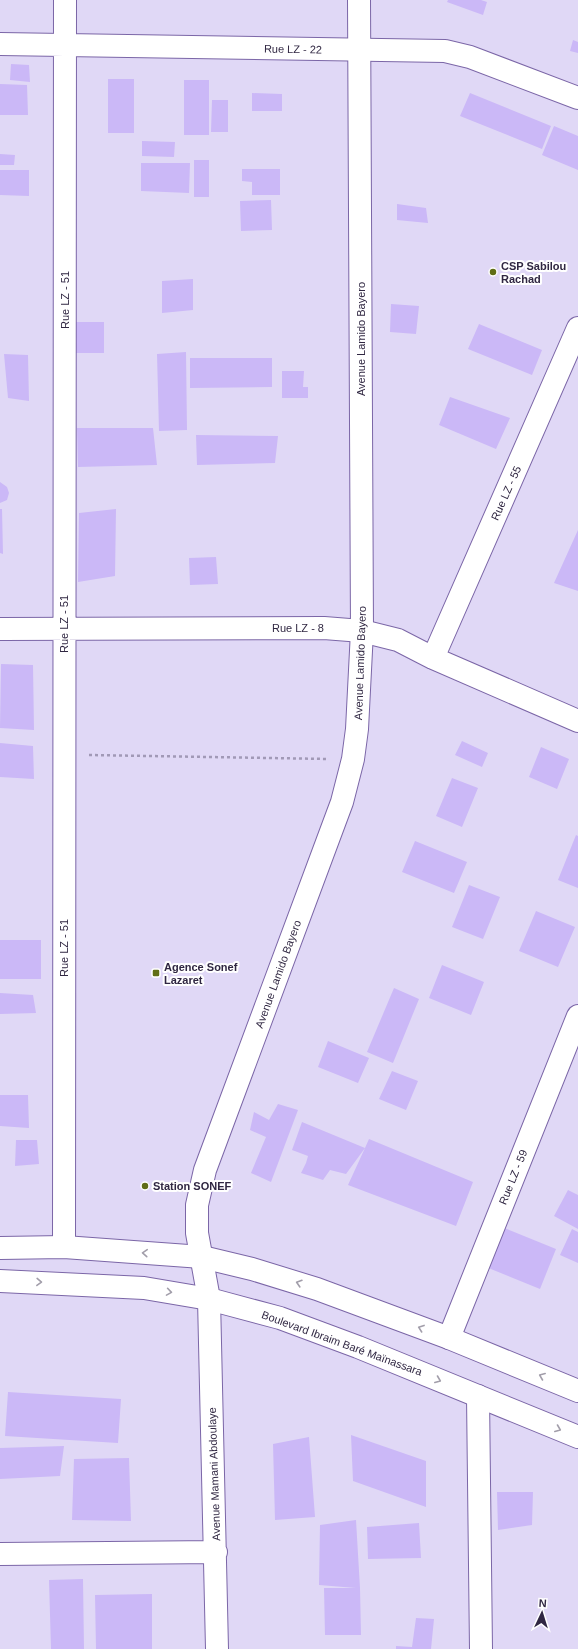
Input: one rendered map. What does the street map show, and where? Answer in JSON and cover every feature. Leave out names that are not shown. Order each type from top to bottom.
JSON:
[{"type":"street","name":"Rue LZ - 51","points":[[64,1247],[65,0]]},
{"type":"street","name":"Avenue Lamido Bayero","points":[[209,1298],[197,1232],[197,1205],[206,1170],[342,802],[357,729],[362,631],[359,0]]},
{"type":"street","name":"Rue LZ - 22","points":[[0,44],[445,51],[470,57],[578,98]]},
{"type":"street","name":"Rue LZ - 55","points":[[433,658],[578,328]]},
{"type":"street","name":"Rue LZ - 8","points":[[0,630],[324,628],[362,631],[398,640],[433,658],[578,720]]},
{"type":"street","name":"Rue LZ - 59","points":[[449,1338],[578,1016]]},
{"type":"street","points":[[0,1248],[64,1247],[202,1257],[252,1269],[317,1289],[449,1338],[578,1391]]},
{"type":"street","name":"Boulevard Ibraim Baré Maïnassara","points":[[0,1281],[144,1288],[209,1298],[280,1318],[358,1347],[578,1437]]},
{"type":"street","name":"Avenue Mamani Abdoulaye","points":[[209,1298],[218,1649]]},
{"type":"street","points":[[478,1396],[481,1649]]},
{"type":"street","points":[[0,1554],[216,1552]]},
{"type":"path","points":[[64,754],[352,759]]},
{"type":"building","points":[[448,0],[481,0],[487,2],[483,15],[447,2]]},
{"type":"building","points":[[573,40],[578,42],[578,53],[570,51]]},
{"type":"building","points":[[11,64],[29,65],[30,82],[10,80]]},
{"type":"building","points":[[108,79],[134,79],[134,133],[108,133]]},
{"type":"building","points":[[184,80],[209,80],[209,135],[184,135]]},
{"type":"building","points":[[0,84],[27,85],[28,115],[0,115]]},
{"type":"building","points":[[252,93],[282,94],[282,111],[252,111]]},
{"type":"building","points":[[470,93],[551,126],[542,149],[460,116]]},
{"type":"building","points":[[212,100],[228,100],[228,132],[211,132]]},
{"type":"building","points":[[554,126],[578,136],[578,170],[542,155]]},
{"type":"building","points":[[142,141],[175,142],[174,157],[142,156]]},
{"type":"building","points":[[0,154],[15,155],[14,165],[0,165]]},
{"type":"building","points":[[194,160],[209,160],[209,197],[194,197]]},
{"type":"building","points":[[141,163],[190,163],[189,193],[141,191]]},
{"type":"building","points":[[242,169],[280,169],[280,195],[252,195],[252,182],[242,181]]},
{"type":"building","points":[[0,170],[29,170],[29,196],[0,195]]},
{"type":"building","points":[[271,200],[272,230],[241,231],[240,201]]},
{"type":"building","points":[[397,204],[426,208],[428,223],[397,220]]},
{"type":"building","points":[[193,279],[193,310],[162,313],[162,281]]},
{"type":"building","points":[[391,304],[419,306],[416,334],[390,332]]},
{"type":"building","points":[[70,322],[104,322],[104,353],[70,353]]},
{"type":"building","points":[[479,324],[542,350],[532,375],[468,349]]},
{"type":"building","points":[[186,352],[187,430],[159,431],[157,354]]},
{"type":"building","points":[[4,354],[28,355],[29,401],[8,398]]},
{"type":"building","points":[[190,358],[272,358],[272,387],[190,388]]},
{"type":"building","points":[[282,371],[304,371],[303,387],[308,387],[308,398],[282,398]]},
{"type":"building","points":[[450,397],[510,418],[496,449],[439,425]]},
{"type":"building","points":[[77,428],[153,428],[157,465],[78,467]]},
{"type":"building","points":[[196,435],[278,436],[275,463],[197,465]]},
{"type":"building","points":[[0,482],[7,487],[9,493],[7,500],[0,503]]},
{"type":"building","points":[[0,509],[2,509],[3,554],[0,553]]},
{"type":"building","points":[[116,509],[115,576],[78,582],[79,513]]},
{"type":"building","points":[[578,530],[578,591],[554,583]]},
{"type":"building","points":[[216,557],[218,584],[190,585],[189,558]]},
{"type":"building","points":[[1,664],[33,665],[34,730],[0,728]]},
{"type":"building","points":[[462,741],[488,753],[482,767],[455,755]]},
{"type":"building","points":[[0,743],[33,746],[34,779],[0,777]]},
{"type":"building","points":[[541,747],[569,759],[557,789],[529,777]]},
{"type":"building","points":[[452,778],[478,788],[462,827],[436,816]]},
{"type":"building","points":[[576,835],[578,836],[578,888],[558,880]]},
{"type":"building","points":[[415,841],[467,862],[454,893],[402,872]]},
{"type":"building","points":[[469,885],[500,897],[483,939],[452,927]]},
{"type":"building","points":[[536,911],[575,927],[558,967],[519,951]]},
{"type":"building","points":[[0,940],[41,940],[41,979],[0,979]]},
{"type":"building","points":[[442,965],[484,982],[471,1015],[429,998]]},
{"type":"building","points":[[394,988],[419,999],[393,1063],[367,1052]]},
{"type":"building","points":[[0,993],[33,995],[36,1013],[0,1014]]},
{"type":"building","points":[[328,1041],[369,1058],[358,1083],[318,1067]]},
{"type":"building","points":[[392,1071],[418,1081],[406,1110],[379,1099]]},
{"type":"building","points":[[0,1095],[28,1095],[29,1128],[0,1126]]},
{"type":"building","points":[[278,1104],[298,1110],[271,1182],[251,1173],[266,1137],[250,1130],[254,1112],[269,1120]]},
{"type":"building","points":[[302,1122],[365,1148],[346,1174],[330,1170],[323,1180],[301,1173],[308,1156],[292,1150]]},
{"type":"building","points":[[369,1139],[473,1182],[456,1226],[348,1185]]},
{"type":"building","points":[[16,1140],[37,1140],[39,1164],[15,1166]]},
{"type":"building","points":[[568,1190],[578,1195],[578,1229],[554,1216]]},
{"type":"building","points":[[502,1227],[556,1249],[540,1289],[486,1267]]},
{"type":"building","points":[[572,1229],[578,1232],[578,1263],[560,1255]]},
{"type":"building","points":[[8,1392],[121,1399],[118,1443],[5,1436]]},
{"type":"building","points":[[351,1435],[426,1461],[426,1507],[353,1481]]},
{"type":"building","points":[[309,1437],[315,1517],[275,1520],[273,1444]]},
{"type":"building","points":[[64,1446],[60,1476],[0,1479],[0,1448]]},
{"type":"building","points":[[129,1458],[131,1521],[72,1520],[74,1459]]},
{"type":"building","points":[[497,1492],[533,1492],[532,1525],[498,1530]]},
{"type":"building","points":[[356,1520],[361,1635],[325,1635],[324,1588],[356,1588],[319,1585],[320,1525]]},
{"type":"building","points":[[419,1523],[421,1558],[368,1559],[367,1527]]},
{"type":"building","points":[[83,1579],[84,1649],[51,1649],[49,1580]]},
{"type":"building","points":[[152,1594],[152,1649],[96,1649],[95,1595]]},
{"type":"building","points":[[416,1618],[434,1619],[431,1649],[396,1649],[396,1646],[412,1647]]},
{"type":"place","name":"CSP Sabilou Rachad","points":[[493,272]]},
{"type":"place","name":"Agence Sonef Lazaret","points":[[156,973]]},
{"type":"place","name":"Station SONEF","points":[[145,1186]]}]
